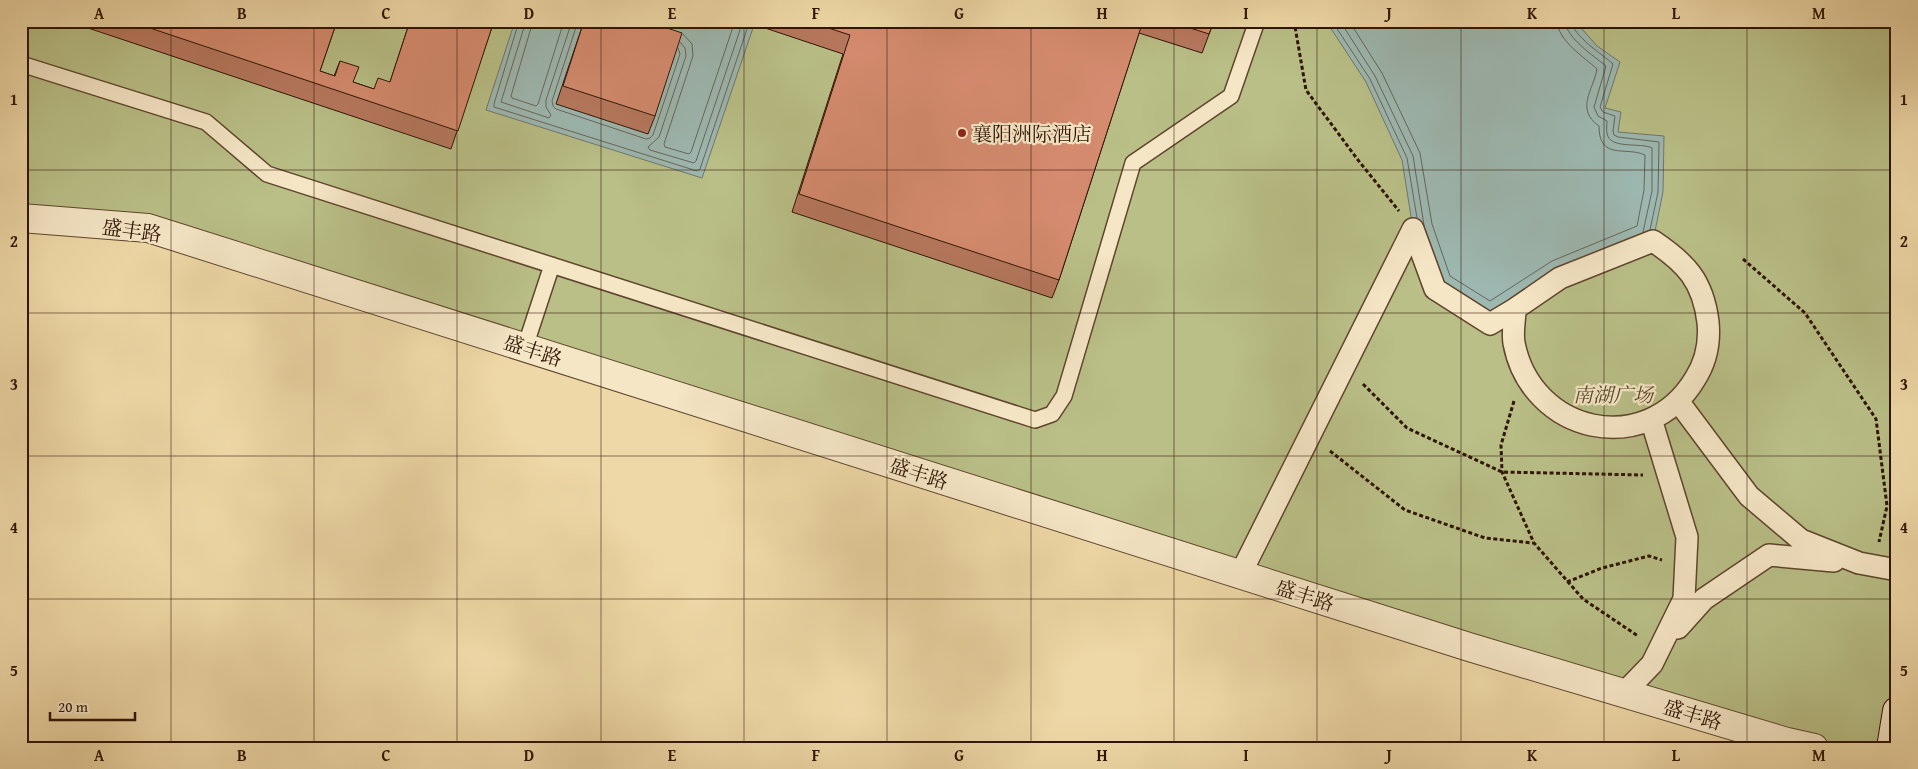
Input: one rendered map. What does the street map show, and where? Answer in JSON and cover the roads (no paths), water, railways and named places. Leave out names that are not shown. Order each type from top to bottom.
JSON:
[{"type":"street","name":"盛丰路","points":[[21,218],[148,228],[1469,648],[1787,742],[1814,748]]},
{"type":"street","points":[[1240,574],[1414,229],[1435,289],[1490,324],[1560,278],[1653,241],[1676,256],[1694,278],[1706,303],[1710,335],[1703,367],[1686,394],[1661,415],[1631,426],[1598,427],[1568,417],[1542,398],[1523,372],[1514,341],[1515,308]]},
{"type":"street","points":[[1678,401],[1749,496],[1800,540],[1866,564]]},
{"type":"street","points":[[1624,693],[1652,664],[1684,599],[1687,537],[1651,419]]},
{"type":"street","points":[[1658,650],[1704,599],[1769,556],[1866,564],[1897,570]]},
{"type":"street","points":[[1891,748],[1897,711]]},
{"type":"lane","points":[[21,64],[206,122],[267,174],[1036,420],[1052,414],[1064,396],[1133,163],[1231,96],[1257,21]]},
{"type":"lane","points":[[525,347],[552,266]]},
{"type":"water","points":[[515,21],[584,21],[654,45],[662,21],[744,21],[754,25],[702,178],[486,110]]},
{"type":"water","points":[[1326,21],[1575,21],[1597,46],[1620,62],[1605,108],[1621,112],[1618,132],[1664,136],[1663,192],[1653,241],[1490,324],[1435,289],[1413,229],[1402,160],[1366,82]]},
{"type":"place","name":"襄阳洲际酒店","points":[[962,133]]},
{"type":"park label","name":"南湖广场","points":[[1613,394]]}]
